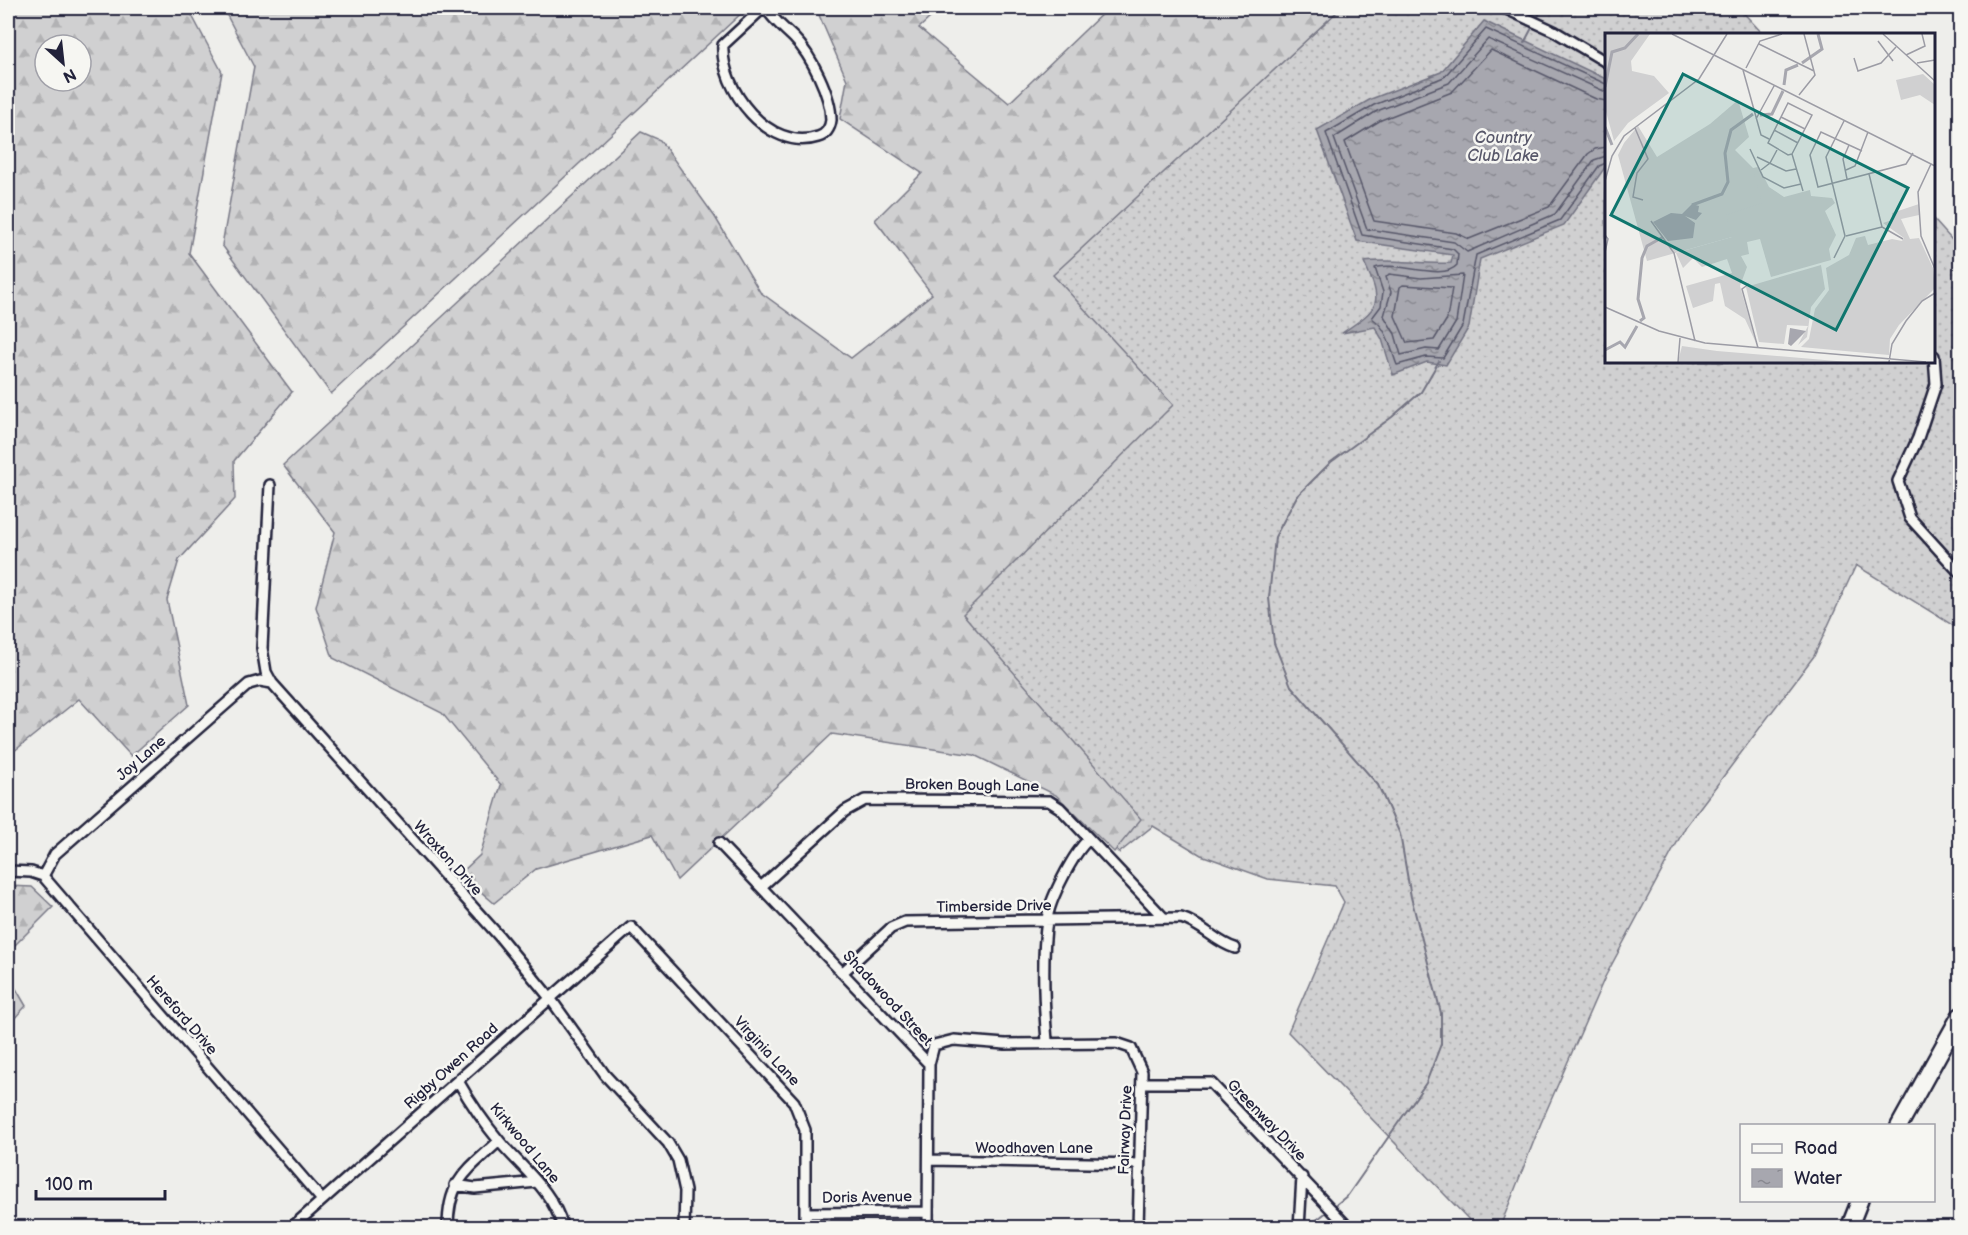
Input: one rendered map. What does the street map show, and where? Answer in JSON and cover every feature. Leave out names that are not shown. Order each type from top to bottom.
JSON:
[{"type":"main road","points":[[1900,1124],[1960,1016]]},
{"type":"main road","points":[[1849,1227],[1859,1202]]},
{"type":"street","points":[[764,8],[807,52],[814,65],[831,120],[828,130],[821,136],[798,140],[784,139],[773,132],[760,123],[745,105],[728,73],[724,63],[723,45],[764,8]]},
{"type":"street","points":[[1504,8],[1540,24],[1605,61]]},
{"type":"street","points":[[1934,363],[1936,384],[1918,438],[1898,481],[1910,518],[1960,573]]},
{"type":"street","name":"Wroxton Drive","points":[[270,485],[262,648],[266,672],[272,684],[499,936],[550,998],[605,1075],[668,1143],[678,1160],[685,1191],[684,1227]]},
{"type":"street","name":"Joy Lane","points":[[42,876],[55,854],[249,684],[260,681],[272,684]]},
{"type":"street","name":"Broken Bough Lane","points":[[762,886],[845,811],[865,800],[1049,801],[1060,808],[1163,917]]},
{"type":"street","points":[[929,1064],[934,1045],[944,1041],[1005,1044],[1047,1041],[1047,920],[1060,886],[1081,846],[1089,839]]},
{"type":"street","name":"Shadowood Street","points":[[719,843],[929,1064],[928,1227]]},
{"type":"street","points":[[8,870],[31,872],[42,876]]},
{"type":"street","name":"Hereford Drive","points":[[42,876],[322,1200]]},
{"type":"street","name":"Timberside Drive","points":[[843,972],[891,928],[905,922],[1163,917],[1193,921],[1226,946],[1235,948]]},
{"type":"street","name":"Rigby Owen Road","points":[[291,1227],[631,927]]},
{"type":"street","name":"Virginia Lane","points":[[631,927],[794,1102],[805,1130],[805,1227]]},
{"type":"street","name":"Fairway Drive","points":[[1047,1041],[1116,1043],[1131,1048],[1142,1072],[1138,1227]]},
{"type":"street","name":"Kirkwood Lane","points":[[458,1081],[499,1141],[537,1182],[556,1207],[563,1227]]},
{"type":"street","name":"Greenway Drive","points":[[1142,1083],[1211,1083],[1348,1226]]},
{"type":"street","points":[[447,1227],[448,1204],[460,1176],[499,1141]]},
{"type":"street","name":"Woodhaven Lane","points":[[930,1160],[1139,1164]]},
{"type":"street","points":[[1299,1227],[1302,1177]]},
{"type":"street","points":[[455,1185],[475,1188],[537,1182]]},
{"type":"street","name":"Doris Avenue","points":[[805,1213],[928,1212]]},
{"type":"green space","points":[[8,8],[188,8],[222,72],[189,253],[292,392],[234,461],[235,499],[179,560],[167,600],[189,705],[131,756],[79,699],[8,756]]},
{"type":"green space","points":[[223,8],[747,8],[331,394],[222,245],[254,67]]},
{"type":"green space","points":[[816,8],[941,8],[919,28],[1009,103],[1108,8],[1341,8],[1053,275],[1173,405],[963,614],[1141,819],[1114,852],[1056,795],[974,755],[832,734],[677,880],[652,835],[536,869],[494,903],[460,874],[480,855],[501,785],[442,713],[333,658],[316,607],[335,532],[283,465],[641,132],[660,140],[715,217],[760,292],[851,358],[932,294],[875,220],[922,173],[840,119],[847,80]]},
{"type":"green space","points":[[1341,8],[1739,8],[1762,33],[1605,33],[1605,363],[1935,363],[1935,221],[1960,249],[1960,630],[1856,565],[1814,656],[1686,826],[1605,977],[1541,1123],[1500,1227],[1476,1227],[1288,1032],[1344,902],[1335,886],[1268,879],[1201,855],[1153,826],[1119,853],[915,639],[1052,275]]},
{"type":"green space","points":[[8,886],[32,887],[53,907],[8,952]]},
{"type":"green space","points":[[8,975],[26,1006],[8,1025]]},
{"type":"water","name":"Country Club Lake","points":[[1484,21],[1605,79],[1605,167],[1564,225],[1480,259],[1469,327],[1446,365],[1427,362],[1393,375],[1382,339],[1375,327],[1342,333],[1364,317],[1375,304],[1374,288],[1364,262],[1451,263],[1453,255],[1357,241],[1317,130],[1371,99],[1441,72]]},
{"type":"waterway","points":[[1537,19],[1542,8]]},
{"type":"waterway","points":[[1524,43],[1534,24]]},
{"type":"waterway","points":[[1332,1208],[1348,1195],[1426,1083],[1441,1044],[1441,1013],[1411,897],[1400,834],[1378,785],[1291,686],[1274,643],[1269,598],[1275,537],[1297,496],[1331,462],[1392,417],[1421,392],[1439,361]]},
{"type":"waterway","points":[[1301,1222],[1314,1222],[1328,1211]]},
{"type":"waterway","points":[[1270,1228],[1277,1222],[1295,1222]]}]
